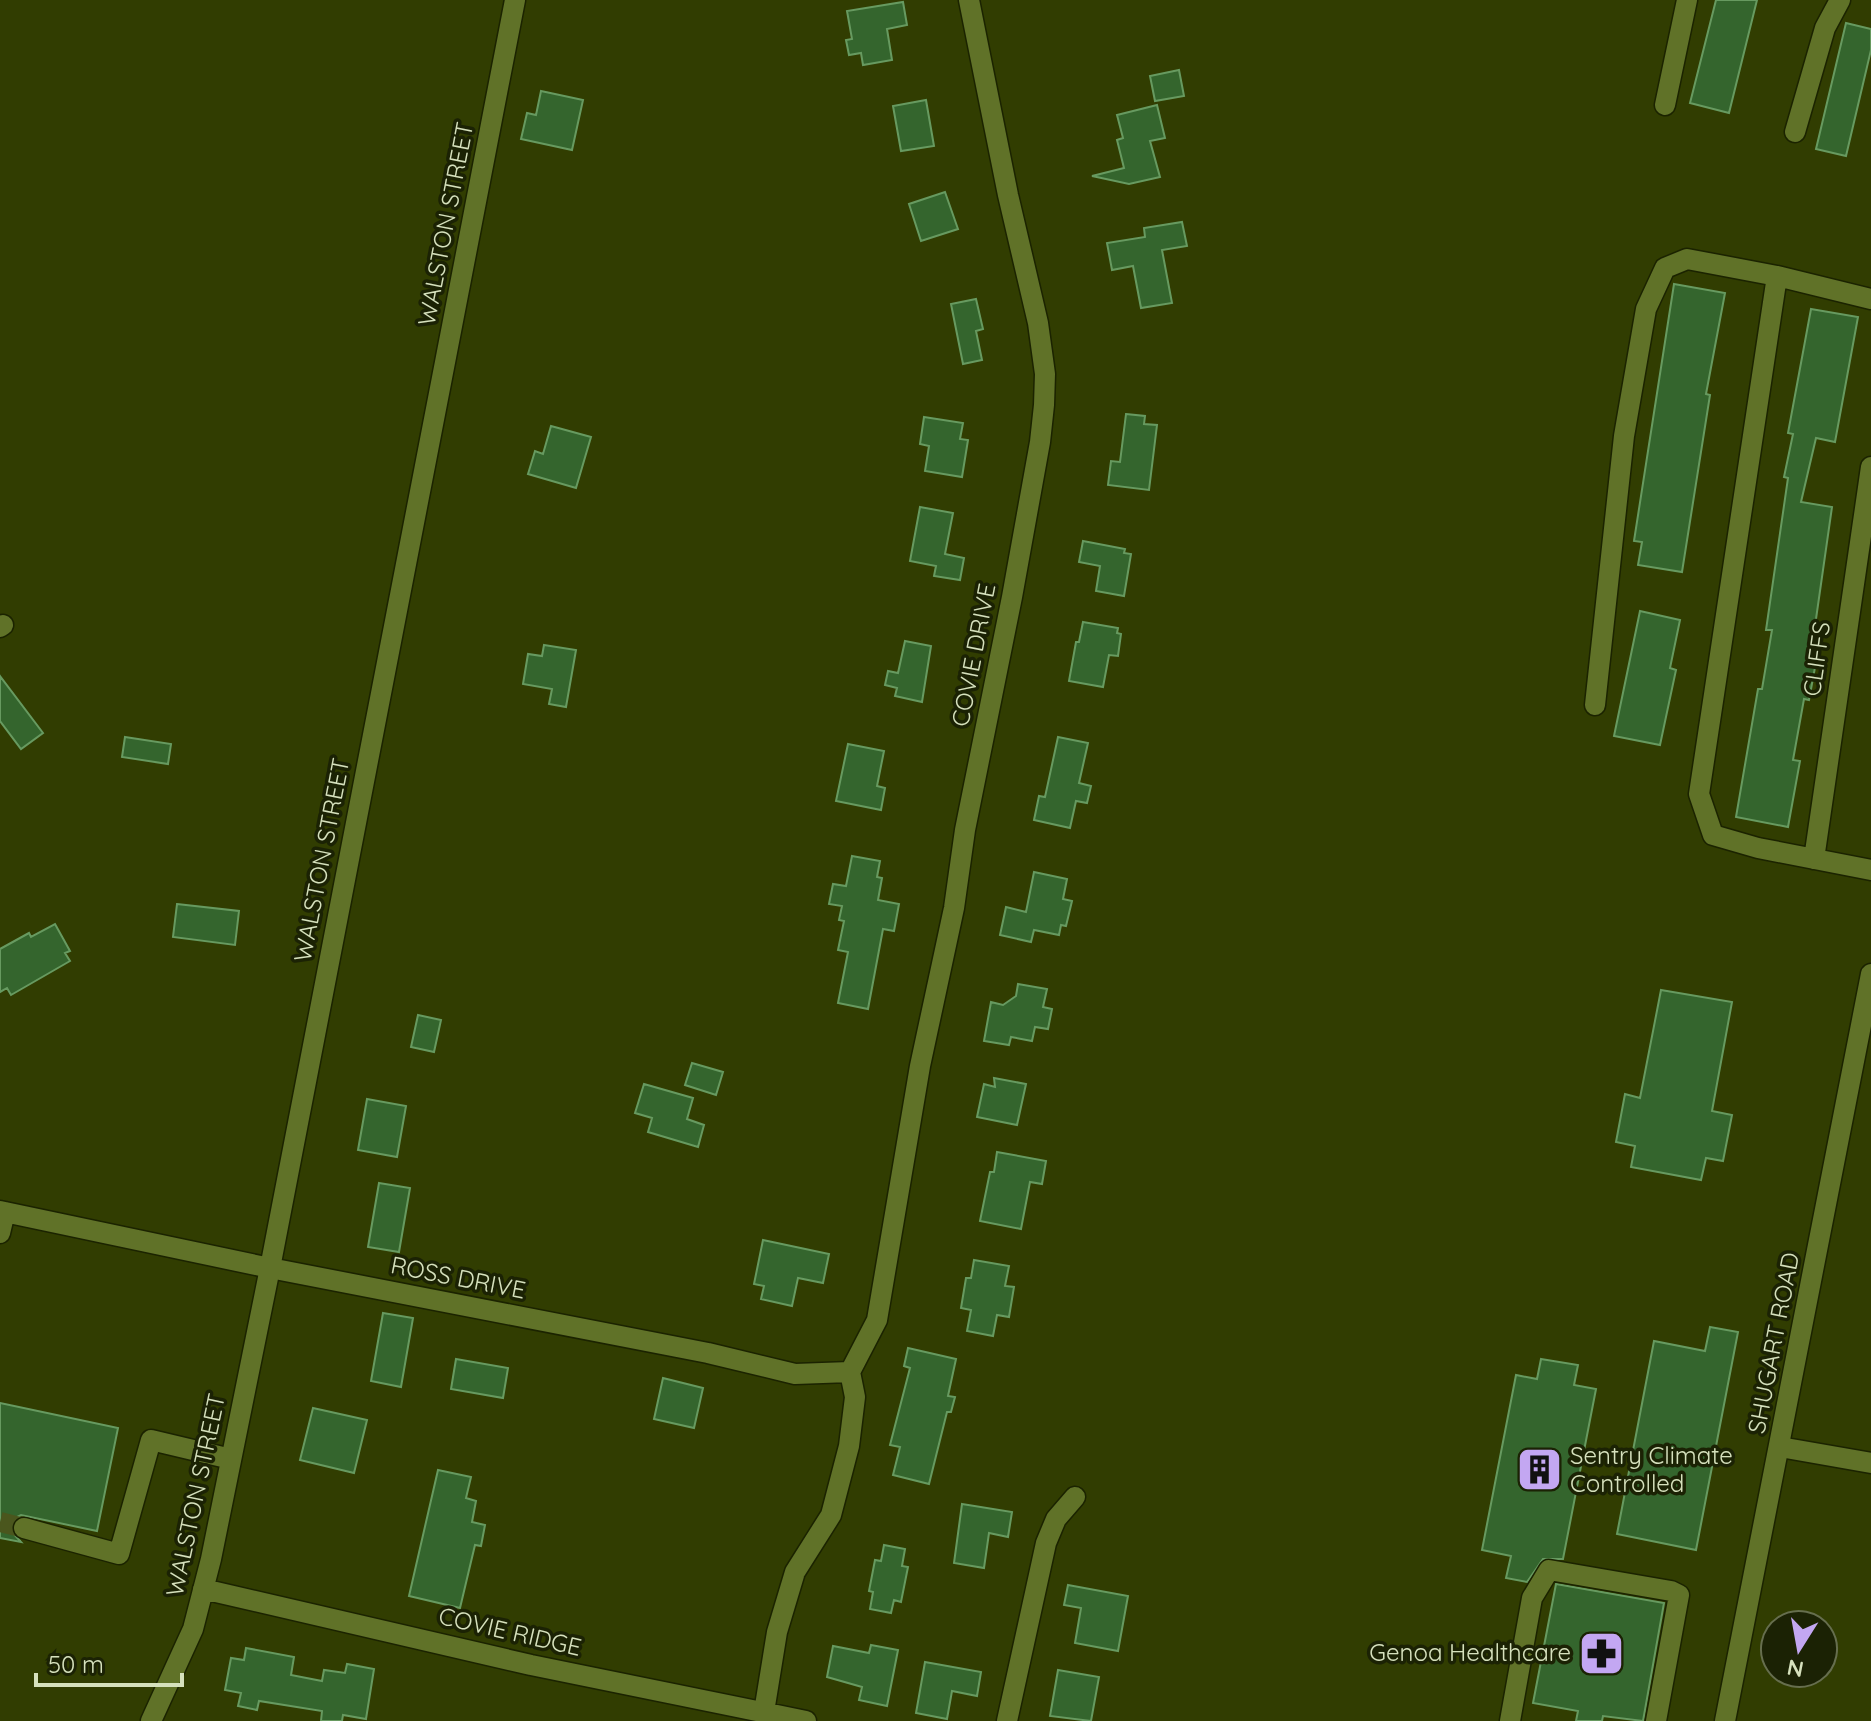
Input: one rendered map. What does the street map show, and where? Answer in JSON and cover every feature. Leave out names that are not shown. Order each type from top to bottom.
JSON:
[{"type":"street","name":"WALSTON STREET","points":[[151,1721],[193,1629],[231,1459],[515,0]]},
{"type":"street","name":"COVIE DRIVE","points":[[850,1372],[877,1320],[920,1066],[954,908],[965,830],[1014,583],[1044,405],[1042,344],[969,0]]},
{"type":"street","points":[[1665,105],[1687,0]]},
{"type":"street","points":[[1795,132],[1825,28],[1840,0]]},
{"type":"street","points":[[1595,705],[1624,436],[1646,309],[1665,268],[1687,259],[1777,276],[1871,299]]},
{"type":"street","points":[[1777,276],[1699,794],[1713,835],[1758,848],[1871,870]]},
{"type":"street","name":"CLIFFS","points":[[1814,859],[1871,467]]},
{"type":"street","name":"SHUGART ROAD","points":[[1725,1721],[1871,974]]},
{"type":"street","name":"ROSS DRIVE","points":[[2,1211],[270,1268],[708,1353],[795,1374],[850,1372]]},
{"type":"street","points":[[0,1233],[2,1211]]},
{"type":"street","points":[[764,1712],[777,1632],[795,1572],[831,1515],[849,1446],[855,1397],[850,1372]]},
{"type":"street","points":[[24,1528],[119,1554],[151,1440],[231,1459]]},
{"type":"street","points":[[1780,1447],[1871,1463]]},
{"type":"street","points":[[1007,1721],[1046,1543],[1056,1519],[1075,1497]]},
{"type":"street","points":[[1510,1721],[1532,1598],[1549,1570],[1671,1591],[1679,1595],[1656,1721]]},
{"type":"street","name":"COVIE RIDGE","points":[[203,1589],[531,1665],[806,1721]]},
{"type":"building","points":[[1716,0],[1757,0],[1729,113],[1690,103]]},
{"type":"building","points":[[903,2],[907,25],[887,29],[892,60],[863,65],[861,53],[849,55],[846,40],[852,39],[847,11]]},
{"type":"building","points":[[1846,23],[1871,29],[1871,50],[1846,156],[1816,149]]},
{"type":"building","points":[[1179,70],[1184,96],[1155,101],[1150,76]]},
{"type":"building","points":[[541,91],[583,100],[572,150],[521,139],[527,113],[536,115]]},
{"type":"building","points":[[926,100],[934,146],[901,151],[893,106]]},
{"type":"building","points":[[1157,105],[1165,138],[1150,141],[1160,177],[1129,184],[1092,176],[1124,168],[1117,140],[1123,138],[1117,115]]},
{"type":"building","points":[[945,192],[958,229],[921,241],[909,204]]},
{"type":"building","points":[[1182,222],[1187,246],[1162,250],[1172,303],[1141,308],[1133,266],[1112,270],[1107,243],[1145,237],[1144,228]]},
{"type":"building","points":[[1674,284],[1725,293],[1706,394],[1710,395],[1682,572],[1638,565],[1642,542],[1634,541]]},
{"type":"building","points":[[976,299],[983,329],[976,331],[982,360],[963,364],[951,304]]},
{"type":"building","points":[[1811,309],[1858,317],[1835,442],[1816,438],[1801,502],[1832,507],[1810,661],[1816,662],[1809,700],[1804,699],[1793,760],[1800,761],[1788,827],[1736,817],[1758,689],[1762,689],[1772,630],[1766,630],[1788,478],[1784,477],[1793,434],[1788,433]]},
{"type":"building","points":[[1126,414],[1145,416],[1144,424],[1157,425],[1149,490],[1108,485],[1111,461],[1120,462]]},
{"type":"building","points":[[924,417],[963,423],[960,439],[968,440],[962,477],[925,471],[929,446],[920,444]]},
{"type":"building","points":[[551,426],[591,437],[576,488],[528,474],[535,451],[543,454]]},
{"type":"building","points":[[920,507],[953,513],[945,554],[964,558],[960,580],[934,576],[936,566],[910,561]]},
{"type":"building","points":[[1083,541],[1125,549],[1124,553],[1131,554],[1124,596],[1096,591],[1100,566],[1079,562]]},
{"type":"building","points":[[1640,611],[1680,620],[1670,668],[1676,670],[1660,745],[1614,736]]},
{"type":"building","points":[[1083,622],[1118,628],[1117,633],[1121,634],[1118,656],[1109,655],[1103,687],[1069,681]]},
{"type":"building","points":[[905,641],[931,646],[922,702],[895,696],[897,688],[885,685],[888,671],[898,673]]},
{"type":"building","points":[[544,645],[576,650],[566,707],[549,704],[552,689],[523,684],[528,654],[542,656]]},
{"type":"building","points":[[0,676],[43,733],[21,749],[0,721]]},
{"type":"building","points":[[125,737],[171,744],[168,764],[122,757]]},
{"type":"building","points":[[1058,737],[1088,743],[1079,783],[1091,786],[1087,803],[1076,801],[1070,828],[1034,820],[1039,796],[1045,797]]},
{"type":"building","points":[[848,744],[884,751],[877,786],[885,788],[881,810],[836,801]]},
{"type":"building","points":[[852,856],[880,861],[877,877],[882,878],[878,900],[899,904],[894,931],[883,929],[868,1009],[838,1003],[848,952],[838,950],[844,921],[839,920],[842,906],[829,904],[833,884],[846,886]]},
{"type":"building","points":[[1034,872],[1067,879],[1063,899],[1072,901],[1066,926],[1061,925],[1059,935],[1034,930],[1031,942],[1000,935],[1006,907],[1026,912]]},
{"type":"building","points":[[177,904],[239,911],[235,945],[173,937]]},
{"type":"building","points":[[55,924],[70,951],[65,953],[70,961],[11,995],[7,988],[0,992],[0,949],[29,933],[31,937]]},
{"type":"building","points":[[1018,984],[1047,989],[1043,1007],[1052,1009],[1048,1029],[1035,1027],[1032,1041],[1011,1037],[1009,1045],[984,1041],[991,1002],[1003,1005],[1016,996]]},
{"type":"building","points":[[1661,990],[1732,1002],[1712,1111],[1732,1115],[1723,1161],[1706,1158],[1701,1180],[1631,1167],[1635,1146],[1616,1142],[1625,1094],[1640,1098]]},
{"type":"building","points":[[418,1015],[441,1020],[434,1052],[411,1047]]},
{"type":"building","points":[[692,1063],[723,1072],[716,1095],[685,1085]]},
{"type":"building","points":[[994,1078],[1026,1084],[1017,1125],[977,1117],[984,1084],[995,1087]]},
{"type":"building","points":[[644,1084],[693,1098],[687,1119],[704,1125],[698,1147],[648,1132],[652,1118],[635,1113]]},
{"type":"building","points":[[367,1099],[406,1106],[397,1157],[358,1150]]},
{"type":"building","points":[[997,1152],[1046,1161],[1042,1184],[1030,1182],[1021,1229],[980,1221]]},
{"type":"building","points":[[379,1183],[410,1188],[399,1252],[368,1247]]},
{"type":"building","points":[[763,1240],[829,1254],[823,1283],[798,1278],[792,1306],[761,1299],[764,1286],[754,1284]]},
{"type":"building","points":[[974,1260],[1009,1266],[1005,1286],[1014,1287],[1009,1317],[997,1315],[993,1336],[967,1331],[971,1310],[961,1308],[966,1278],[971,1278]]},
{"type":"building","points":[[383,1313],[413,1318],[401,1387],[371,1381]]},
{"type":"building","points":[[1710,1327],[1738,1332],[1696,1550],[1617,1534],[1654,1341],[1705,1351]]},
{"type":"building","points":[[908,1348],[956,1359],[948,1396],[955,1397],[951,1412],[947,1412],[929,1484],[893,1475],[900,1447],[890,1445],[910,1368],[904,1366]]},
{"type":"building","points":[[456,1359],[508,1368],[503,1398],[451,1389]]},
{"type":"building","name":"Sentry Climate Controlled","points":[[1541,1359],[1578,1365],[1574,1385],[1596,1389],[1563,1559],[1543,1559],[1527,1582],[1506,1578],[1511,1556],[1482,1550],[1516,1375],[1537,1379]]},
{"type":"building","points":[[663,1378],[703,1388],[694,1428],[654,1419]]},
{"type":"building","points":[[0,1403],[118,1428],[97,1531],[21,1515],[11,1525],[12,1532],[21,1542],[0,1538]]},
{"type":"building","points":[[313,1408],[367,1420],[354,1473],[300,1460]]},
{"type":"building","points":[[438,1470],[471,1477],[466,1498],[476,1501],[472,1522],[485,1525],[481,1546],[475,1545],[460,1608],[409,1596]]},
{"type":"building","points":[[962,1504],[1012,1512],[1008,1537],[989,1533],[984,1568],[954,1563]]},
{"type":"building","points":[[884,1545],[905,1549],[902,1566],[908,1567],[901,1602],[894,1600],[891,1613],[870,1609],[873,1592],[869,1591],[875,1560],[881,1561]]},
{"type":"building","name":"Genoa Healthcare","points":[[1556,1584],[1664,1603],[1643,1721],[1603,1716],[1602,1721],[1576,1721],[1578,1711],[1533,1703]]},
{"type":"building","points":[[1068,1585],[1128,1596],[1118,1651],[1075,1643],[1081,1608],[1064,1605]]},
{"type":"building","points":[[871,1645],[898,1650],[887,1706],[859,1700],[862,1687],[827,1677],[833,1646],[869,1653]]},
{"type":"building","points":[[246,1648],[294,1657],[291,1675],[322,1681],[324,1670],[345,1673],[347,1664],[374,1669],[366,1719],[343,1715],[342,1721],[321,1721],[322,1711],[259,1701],[257,1710],[238,1706],[241,1693],[225,1690],[231,1658],[244,1660]]},
{"type":"building","points":[[925,1662],[981,1672],[977,1696],[952,1691],[947,1719],[916,1713]]},
{"type":"building","points":[[1058,1670],[1099,1677],[1091,1721],[1050,1716]]},
{"type":"tunnel","points":[[0,1522],[24,1528]]},
{"type":"place","name":"Sentry Climate Controlled","points":[[1539,1470]]},
{"type":"place","name":"Genoa Healthcare","points":[[1602,1653]]}]
